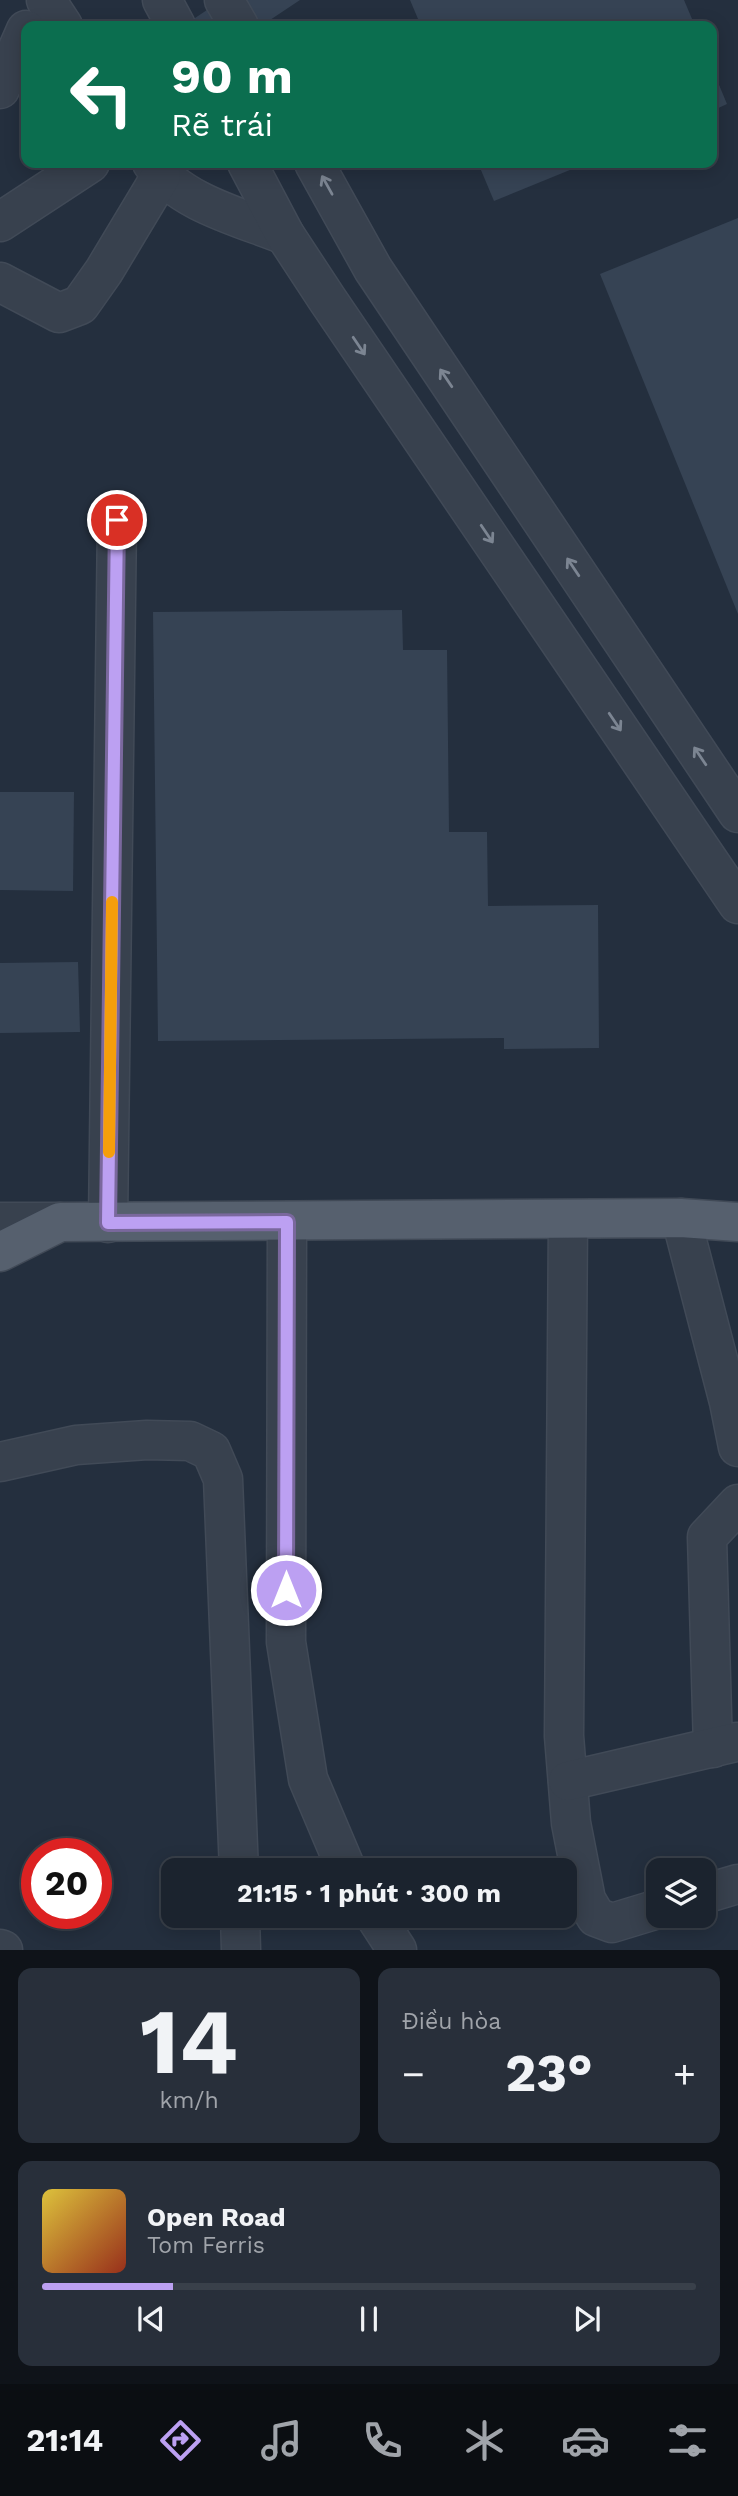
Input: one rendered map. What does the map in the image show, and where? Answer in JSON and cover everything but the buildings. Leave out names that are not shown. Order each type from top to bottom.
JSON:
[{"type":"main road","points":[[0,1252],[60,1222],[681,1218],[738,1222]]},
{"type":"street","points":[[30,21],[40,0]]},
{"type":"street","points":[[46,0],[60,21]]},
{"type":"street","points":[[162,0],[173,21]]},
{"type":"street","points":[[224,0],[236,21]]},
{"type":"street","points":[[0,89],[21,42]]},
{"type":"street","points":[[0,222],[82,168]]},
{"type":"street","points":[[250,168],[285,235],[327,299],[738,904]]},
{"type":"street","points":[[317,168],[373,269],[738,813]]},
{"type":"street","points":[[0,282],[58,313],[80,305],[104,271],[157,169],[193,198],[285,235]]},
{"type":"street","points":[[327,299],[373,269]]},
{"type":"street","points":[[108,1223],[117,520]]},
{"type":"street","points":[[681,1218],[729,1402],[738,1447]]},
{"type":"street","points":[[568,1220],[564,1736],[571,1823],[586,1899],[596,1917],[612,1923],[646,1913]]},
{"type":"street","points":[[0,1222],[60,1222]]},
{"type":"street","points":[[287,1222],[286,1642],[308,1779],[342,1858]]},
{"type":"street","points":[[0,1462],[76,1445],[147,1440],[190,1441],[211,1451],[223,1479],[238,1858]]},
{"type":"street","points":[[568,1781],[726,1745],[707,1537],[738,1504]]},
{"type":"street","points":[[716,1890],[738,1884]]},
{"type":"street","points":[[240,1928],[241,1950]]},
{"type":"street","points":[[383,1928],[397,1950]]},
{"type":"slow traffic","points":[[109,1152],[112,902]]},
{"type":"route","points":[[117,520],[108,1223],[287,1222],[286,1590]]}]
